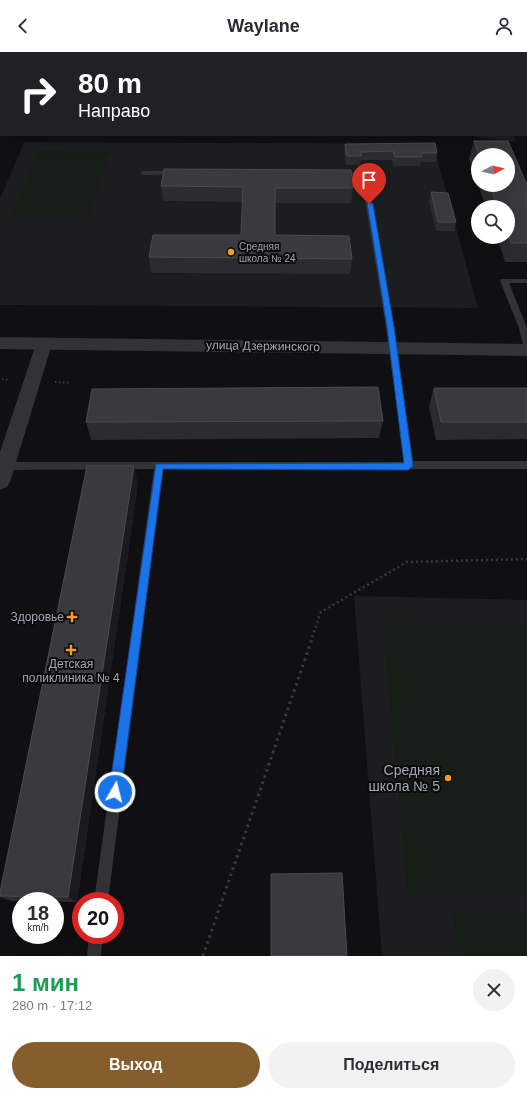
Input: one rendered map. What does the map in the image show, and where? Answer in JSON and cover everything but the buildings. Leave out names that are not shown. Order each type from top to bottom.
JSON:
[{"type":"street","name":"улица Дзержинского","points":[[0,343],[527,350]]},
{"type":"street","points":[[2,474],[44,344]]},
{"type":"lane","points":[[143,173],[182,173]]},
{"type":"lane","points":[[333,174],[364,174],[393,348],[408,466]]},
{"type":"lane","points":[[527,281],[504,281],[527,345]]},
{"type":"lane","points":[[2,474],[159,466],[527,465]]},
{"type":"lane","points":[[102,892],[159,466]]},
{"type":"lane","points":[[94,956],[95,944]]},
{"type":"path","points":[[203,956],[321,612],[407,562],[527,559]]},
{"type":"shaded area","points":[[471,136],[515,136],[514,142]]},
{"type":"shaded area","name":"Средняя школа № 24","points":[[24,142],[433,144],[478,308],[0,305],[0,199]]},
{"type":"shaded area","points":[[39,151],[109,152],[89,215],[12,214]]},
{"type":"shaded area","name":"Средняя школа № 5","points":[[354,596],[527,600],[527,956],[382,956]]},
{"type":"shaded area","name":"Средняя школа № 5","points":[[383,623],[527,624],[527,896],[408,896]]},
{"type":"shaded area","points":[[453,913],[527,914],[527,956],[459,956]]},
{"type":"place","name":"Средняя школа № 24","points":[[231,252]]},
{"type":"place","name":"Здоровье","points":[[72,617]]},
{"type":"place","name":"Детская поликлиника № 4","points":[[71,650]]},
{"type":"place","name":"Средняя школа № 5","points":[[448,778]]},
{"type":"route","points":[[115,792],[159,466],[408,466],[390,327],[369,204]]}]
